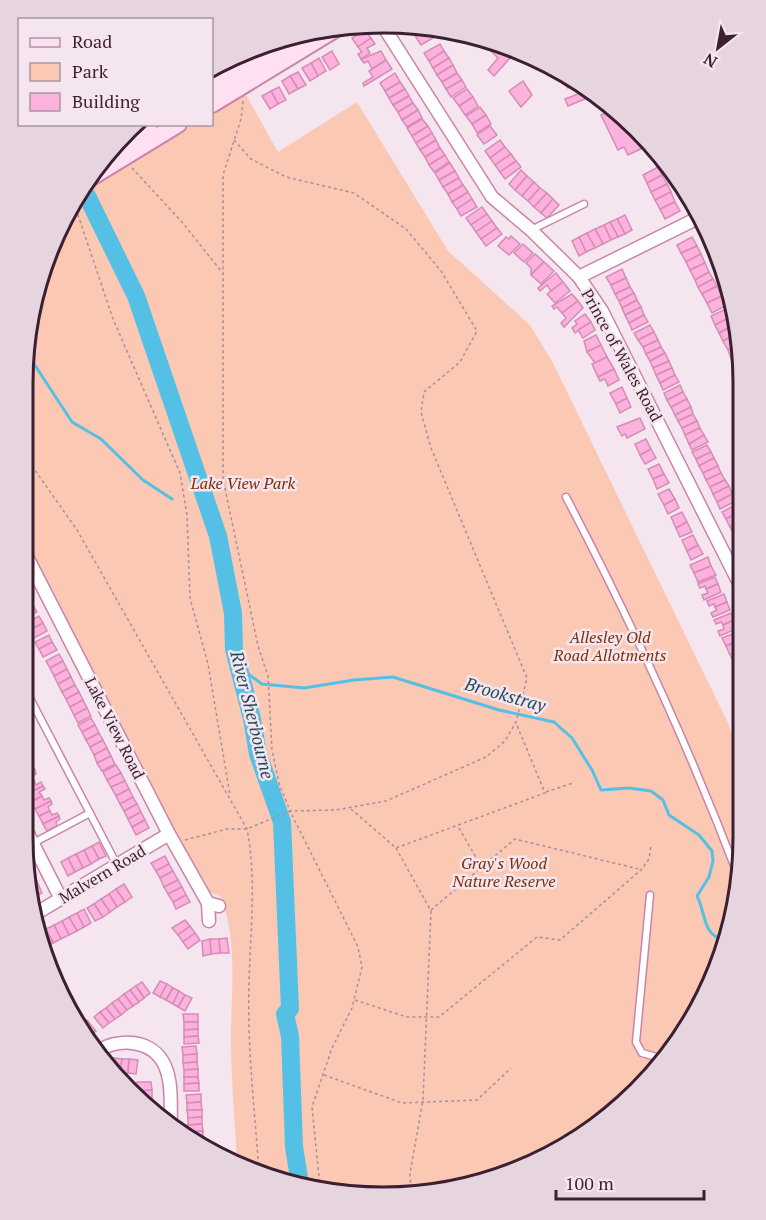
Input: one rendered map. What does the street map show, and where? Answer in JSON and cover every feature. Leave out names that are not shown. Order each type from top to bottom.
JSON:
[{"type":"main road","points":[[213,103],[309,41]]},
{"type":"main road","points":[[213,85],[266,53]]},
{"type":"main road","points":[[106,169],[175,126]]},
{"type":"street","name":"Prince of Wales Road","points":[[388,33],[488,191],[579,277],[628,358],[733,571]]},
{"type":"street","points":[[579,277],[693,221]]},
{"type":"street","name":"Lake View Road","points":[[33,569],[172,840],[213,904],[209,921]]},
{"type":"street","name":"Malvern Road","points":[[41,910],[117,866],[172,840]]},
{"type":"street","points":[[34,855],[61,899]]},
{"type":"street","points":[[104,1049],[113,1044],[128,1042],[147,1048],[159,1058],[169,1081],[170,1115]]},
{"type":"lane","points":[[531,230],[584,204]]},
{"type":"lane","points":[[566,497],[612,585],[660,686],[732,861]]},
{"type":"lane","points":[[33,704],[117,866]]},
{"type":"lane","points":[[33,843],[90,813]]},
{"type":"lane","points":[[650,895],[636,1042],[642,1053],[656,1057]]},
{"type":"path","points":[[240,86],[242,111],[223,175],[223,478],[258,646],[268,676],[272,750],[279,783],[290,811],[358,947],[362,967],[354,999],[312,1107],[319,1181]]},
{"type":"path","points":[[172,840],[227,829],[247,829],[290,811],[350,808],[386,801],[486,757],[505,741],[516,722],[527,678],[431,448],[421,412],[424,392],[460,362],[477,331],[441,271],[406,229],[354,193],[286,177],[251,159],[234,140]]},
{"type":"path","points":[[123,159],[182,222],[222,272]]},
{"type":"path","points":[[77,213],[113,319],[180,473],[187,515],[190,598],[208,664],[230,799]]},
{"type":"path","points":[[33,467],[77,530],[247,829],[252,874],[249,986],[252,1107],[258,1163]]},
{"type":"path","points":[[516,722],[545,793]]},
{"type":"path","points":[[396,848],[573,783]]},
{"type":"path","points":[[350,808],[396,848],[431,911],[423,1100],[410,1173],[411,1186]]},
{"type":"path","points":[[458,827],[481,866]]},
{"type":"path","points":[[431,911],[514,838],[641,870]]},
{"type":"path","points":[[354,999],[407,1017],[440,1017],[537,937],[560,940],[641,870],[649,859],[651,845]]},
{"type":"path","points":[[323,1075],[402,1102],[477,1100],[511,1068]]},
{"type":"green space","name":"Lake View Park","points":[[244,91],[278,152],[357,102],[448,251],[530,325],[553,363],[733,736],[733,837],[730,883],[714,950],[686,1012],[646,1068],[596,1115],[538,1151],[474,1175],[429,1184],[360,1186],[292,1175],[237,1155],[231,1053],[232,949],[221,897],[210,892],[202,882],[33,554],[33,383],[36,337],[45,292],[60,249],[69,228],[96,183],[189,126],[213,126],[213,110]]},
{"type":"building","points":[[358,34],[368,34],[371,38],[358,47],[352,38]]},
{"type":"building","points":[[414,35],[432,37],[433,38],[421,45]]},
{"type":"building","points":[[371,38],[375,44],[367,48],[370,53],[361,59],[358,54],[362,52],[358,47]]},
{"type":"building","points":[[440,44],[444,51],[429,61],[424,53]]},
{"type":"building","points":[[490,50],[510,58],[494,76],[488,70],[498,58]]},
{"type":"building","points":[[332,51],[339,64],[330,70],[322,57]]},
{"type":"building","points":[[381,51],[386,60],[372,69],[368,61],[364,63],[361,59]]},
{"type":"building","points":[[444,51],[449,58],[433,68],[429,61]]},
{"type":"building","points":[[319,58],[326,71],[318,76],[311,63]]},
{"type":"building","points":[[449,58],[453,65],[437,75],[433,68]]},
{"type":"building","points":[[386,60],[392,69],[364,86],[363,83],[373,77],[369,71]]},
{"type":"building","points":[[311,63],[318,76],[310,81],[302,68]]},
{"type":"building","points":[[453,65],[457,73],[442,82],[437,75]]},
{"type":"building","points":[[298,72],[306,85],[298,89],[290,76]]},
{"type":"building","points":[[395,73],[400,82],[385,91],[380,83]]},
{"type":"building","points":[[457,73],[462,80],[446,89],[442,82]]},
{"type":"building","points":[[290,76],[298,89],[289,94],[282,81]]},
{"type":"building","points":[[462,80],[466,87],[451,97],[446,89]]},
{"type":"building","points":[[523,81],[532,95],[521,107],[509,91]]},
{"type":"building","points":[[400,82],[405,89],[389,98],[385,91]]},
{"type":"building","points":[[279,87],[286,100],[278,104],[271,91]]},
{"type":"building","points":[[405,89],[409,96],[393,105],[389,98]]},
{"type":"building","points":[[467,89],[473,97],[459,106],[453,98]]},
{"type":"building","points":[[271,91],[278,104],[270,109],[262,96]]},
{"type":"building","points":[[579,94],[586,98],[568,106],[565,99]]},
{"type":"building","points":[[409,96],[413,103],[398,112],[393,105]]},
{"type":"building","points":[[473,97],[478,106],[465,115],[459,106]]},
{"type":"building","points":[[413,103],[418,110],[402,120],[398,112]]},
{"type":"building","points":[[480,107],[486,115],[472,124],[466,116]]},
{"type":"building","points":[[418,110],[422,118],[407,127],[402,120]]},
{"type":"building","points":[[606,113],[642,148],[628,155],[624,147],[618,150],[601,115]]},
{"type":"building","points":[[486,115],[491,124],[477,133],[472,124]]},
{"type":"building","points":[[422,119],[428,126],[412,136],[407,128]]},
{"type":"building","points":[[428,126],[432,133],[416,143],[412,136]]},
{"type":"building","points":[[490,126],[497,135],[484,144],[477,135]]},
{"type":"building","points":[[432,133],[436,140],[420,150],[416,143]]},
{"type":"building","points":[[436,140],[440,148],[425,157],[420,150]]},
{"type":"building","points":[[500,140],[505,147],[490,158],[485,151]]},
{"type":"building","points":[[505,147],[511,154],[495,165],[490,158]]},
{"type":"building","points":[[440,148],[445,155],[429,165],[425,157]]},
{"type":"building","points":[[511,154],[516,161],[500,172],[495,165]]},
{"type":"building","points":[[445,155],[449,162],[434,172],[429,165]]},
{"type":"building","points":[[516,161],[521,167],[505,179],[500,172]]},
{"type":"building","points":[[450,163],[455,171],[439,180],[435,173]]},
{"type":"building","points":[[658,167],[662,175],[647,183],[643,175]]},
{"type":"building","points":[[521,170],[527,176],[515,190],[509,184]]},
{"type":"building","points":[[455,171],[459,178],[443,187],[439,180]]},
{"type":"building","points":[[662,175],[667,184],[651,192],[647,183]]},
{"type":"building","points":[[527,176],[534,182],[522,196],[515,190]]},
{"type":"building","points":[[459,178],[463,185],[448,194],[443,187]]},
{"type":"building","points":[[534,182],[540,188],[528,201],[522,196]]},
{"type":"building","points":[[667,184],[671,192],[655,200],[651,192]]},
{"type":"building","points":[[463,185],[468,192],[452,202],[448,194]]},
{"type":"building","points":[[540,188],[547,193],[534,207],[528,201]]},
{"type":"building","points":[[468,192],[472,199],[457,209],[452,202]]},
{"type":"building","points":[[671,192],[675,202],[660,209],[655,200]]},
{"type":"building","points":[[547,193],[553,199],[541,213],[534,207]]},
{"type":"building","points":[[472,199],[477,207],[461,216],[457,209]]},
{"type":"building","points":[[553,199],[559,205],[547,218],[541,213]]},
{"type":"building","points":[[675,202],[680,211],[665,219],[660,209]]},
{"type":"building","points":[[482,207],[487,214],[471,225],[466,218]]},
{"type":"building","points":[[487,214],[492,221],[476,232],[471,225]]},
{"type":"building","points":[[625,215],[632,230],[625,234],[617,219]]},
{"type":"building","points":[[617,219],[625,234],[618,237],[610,222]]},
{"type":"building","points":[[492,221],[497,228],[481,239],[476,232]]},
{"type":"building","points":[[610,222],[618,237],[611,240],[604,225]]},
{"type":"building","points":[[604,225],[611,240],[603,244],[595,229]]},
{"type":"building","points":[[497,228],[502,234],[486,246],[481,239]]},
{"type":"building","points":[[595,229],[603,244],[595,248],[587,233]]},
{"type":"building","points":[[587,233],[595,248],[586,252],[579,237]]},
{"type":"building","points":[[511,236],[520,244],[509,255],[498,246],[506,237],[509,239]]},
{"type":"building","points":[[579,237],[586,252],[579,256],[572,241]]},
{"type":"building","points":[[692,237],[697,246],[681,253],[677,245]]},
{"type":"building","points":[[523,244],[533,253],[524,262],[514,253]]},
{"type":"building","points":[[697,246],[701,254],[686,262],[681,253]]},
{"type":"building","points":[[535,254],[544,262],[531,274],[531,268],[526,263]]},
{"type":"building","points":[[701,254],[705,263],[690,270],[686,262]]},
{"type":"building","points":[[544,262],[554,271],[541,284],[531,275]]},
{"type":"building","points":[[705,263],[709,272],[695,280],[690,270]]},
{"type":"building","points":[[622,269],[626,278],[611,285],[606,277]]},
{"type":"building","points":[[709,272],[713,279],[698,287],[695,280]]},
{"type":"building","points":[[556,273],[563,282],[551,291],[547,285],[540,291],[538,288]]},
{"type":"building","points":[[626,278],[630,287],[615,294],[611,285]]},
{"type":"building","points":[[713,279],[717,286],[702,294],[698,287]]},
{"type":"building","points":[[563,282],[570,291],[555,303],[547,294]]},
{"type":"building","points":[[717,286],[722,296],[707,303],[702,294]]},
{"type":"building","points":[[630,287],[634,293],[619,301],[615,294]]},
{"type":"building","points":[[634,293],[637,300],[622,308],[619,301]]},
{"type":"building","points":[[572,294],[578,301],[562,313],[557,307],[554,309],[552,306]]},
{"type":"building","points":[[722,296],[724,307],[712,313],[707,303]]},
{"type":"building","points":[[637,300],[641,307],[625,315],[622,308]]},
{"type":"building","points":[[578,301],[583,308],[564,327],[561,323],[566,318],[562,313]]},
{"type":"building","points":[[641,307],[644,315],[629,323],[625,315]]},
{"type":"building","points":[[725,310],[727,319],[715,325],[711,316]]},
{"type":"building","points":[[585,314],[591,322],[575,333],[572,328],[577,324],[575,321]]},
{"type":"building","points":[[644,315],[648,322],[632,330],[629,323]]},
{"type":"building","points":[[727,319],[728,328],[719,333],[715,325]]},
{"type":"building","points":[[591,322],[595,330],[583,338],[578,330]]},
{"type":"building","points":[[650,325],[654,332],[638,340],[634,333]]},
{"type":"building","points":[[728,328],[730,337],[723,341],[719,333]]},
{"type":"building","points":[[654,332],[658,340],[643,347],[638,340]]},
{"type":"building","points":[[596,335],[601,345],[587,352],[584,341]]},
{"type":"building","points":[[730,337],[731,348],[728,350],[723,341]]},
{"type":"building","points":[[658,340],[661,347],[646,354],[643,347]]},
{"type":"building","points":[[601,345],[607,357],[595,363],[587,352]]},
{"type":"building","points":[[661,347],[665,353],[650,361],[646,354]]},
{"type":"building","points":[[665,353],[669,361],[653,368],[650,361]]},
{"type":"building","points":[[607,357],[614,369],[598,377],[592,364]]},
{"type":"building","points":[[669,361],[672,368],[656,375],[653,368]]},
{"type":"building","points":[[672,368],[675,375],[660,383],[656,375]]},
{"type":"building","points":[[614,369],[619,380],[608,386],[605,379],[600,381],[598,377]]},
{"type":"building","points":[[675,375],[679,382],[663,390],[660,383]]},
{"type":"building","points":[[680,385],[683,392],[667,400],[664,393]]},
{"type":"building","points":[[622,387],[627,398],[616,404],[610,393]]},
{"type":"building","points":[[683,392],[687,399],[671,407],[667,400]]},
{"type":"building","points":[[627,398],[631,407],[620,413],[616,404]]},
{"type":"building","points":[[687,399],[691,407],[675,415],[671,407]]},
{"type":"building","points":[[691,407],[693,414],[678,421],[675,415]]},
{"type":"building","points":[[693,414],[697,421],[682,428],[678,421]]},
{"type":"building","points":[[640,418],[645,429],[627,438],[625,434],[622,436],[617,427]]},
{"type":"building","points":[[697,421],[700,428],[685,435],[682,428]]},
{"type":"building","points":[[700,428],[704,435],[689,444],[685,435]]},
{"type":"building","points":[[704,435],[708,442],[692,450],[689,444]]},
{"type":"building","points":[[646,439],[651,449],[640,455],[635,444]]},
{"type":"building","points":[[707,445],[711,452],[696,459],[692,452]]},
{"type":"building","points":[[651,449],[656,458],[645,464],[640,455]]},
{"type":"building","points":[[711,452],[714,458],[699,466],[696,459]]},
{"type":"building","points":[[714,458],[718,466],[703,473],[699,466]]},
{"type":"building","points":[[659,464],[664,474],[653,479],[648,469]]},
{"type":"building","points":[[718,466],[721,473],[706,480],[703,473]]},
{"type":"building","points":[[721,473],[725,480],[710,487],[706,480]]},
{"type":"building","points":[[664,474],[669,483],[657,489],[653,479]]},
{"type":"building","points":[[725,480],[729,486],[713,494],[710,487]]},
{"type":"building","points":[[729,486],[732,494],[717,502],[713,494]]},
{"type":"building","points":[[669,489],[675,499],[664,505],[658,494]]},
{"type":"building","points":[[732,494],[733,496],[733,502],[720,509],[717,502]]},
{"type":"building","points":[[675,499],[679,508],[668,514],[664,505]]},
{"type":"building","points":[[733,506],[733,515],[726,519],[722,512]]},
{"type":"building","points":[[682,512],[687,522],[676,528],[671,517]]},
{"type":"building","points":[[733,515],[733,526],[730,527],[726,519]]},
{"type":"building","points":[[687,522],[692,532],[680,537],[676,528]]},
{"type":"building","points":[[693,535],[698,545],[687,551],[682,540]]},
{"type":"building","points":[[698,545],[703,554],[691,560],[687,551]]},
{"type":"building","points":[[708,557],[711,566],[694,573],[690,565]]},
{"type":"building","points":[[711,566],[716,575],[698,582],[694,573]]},
{"type":"building","points":[[715,577],[718,584],[706,589],[705,586],[700,588],[698,584]]},
{"type":"building","points":[[718,584],[721,592],[704,600],[702,595],[708,593],[706,589]]},
{"type":"building","points":[[724,594],[727,602],[715,607],[714,604],[709,606],[707,601]]},
{"type":"building","points":[[727,602],[730,610],[713,617],[711,613],[717,610],[715,607]]},
{"type":"building","points":[[731,613],[733,618],[733,620],[723,625],[721,622],[716,624],[714,620]]},
{"type":"building","points":[[39,616],[43,623],[33,628],[33,619]]},
{"type":"building","points":[[733,620],[733,630],[720,636],[718,631],[724,629],[723,625]]},
{"type":"building","points":[[43,623],[47,631],[34,638],[33,628]]},
{"type":"building","points":[[733,634],[733,643],[726,646],[722,638]]},
{"type":"building","points":[[49,635],[52,642],[39,649],[35,642]]},
{"type":"building","points":[[52,642],[57,650],[43,657],[39,649]]},
{"type":"building","points":[[733,643],[733,654],[730,655],[726,646]]},
{"type":"building","points":[[59,654],[63,661],[50,668],[46,661]]},
{"type":"building","points":[[63,661],[67,669],[54,676],[50,668]]},
{"type":"building","points":[[67,669],[71,677],[58,684],[54,676]]},
{"type":"building","points":[[71,677],[75,685],[62,692],[58,684]]},
{"type":"building","points":[[75,685],[79,692],[66,699],[62,692]]},
{"type":"building","points":[[79,692],[83,700],[70,707],[66,699]]},
{"type":"building","points":[[83,700],[87,708],[74,715],[70,707]]},
{"type":"building","points":[[87,708],[91,716],[78,723],[74,715]]},
{"type":"building","points":[[91,718],[95,725],[82,732],[78,725]]},
{"type":"building","points":[[95,725],[99,733],[86,740],[82,732]]},
{"type":"building","points":[[99,733],[103,740],[90,747],[86,740]]},
{"type":"building","points":[[103,740],[107,748],[94,755],[90,747]]},
{"type":"building","points":[[107,748],[111,756],[97,763],[94,755]]},
{"type":"building","points":[[111,756],[115,764],[102,771],[97,763]]},
{"type":"building","points":[[116,765],[121,773],[107,780],[103,772]]},
{"type":"building","points":[[121,773],[125,781],[111,787],[107,780]]},
{"type":"building","points":[[33,781],[36,785],[41,782],[43,786],[33,791]]},
{"type":"building","points":[[125,781],[129,789],[116,796],[111,787]]},
{"type":"building","points":[[43,786],[45,789],[39,792],[42,796],[33,801],[33,791]]},
{"type":"building","points":[[129,789],[133,797],[120,804],[116,796]]},
{"type":"building","points":[[42,796],[44,800],[49,798],[51,801],[35,809],[33,801]]},
{"type":"building","points":[[133,797],[137,804],[124,811],[120,804]]},
{"type":"building","points":[[51,801],[52,804],[48,807],[50,811],[39,816],[35,809]]},
{"type":"building","points":[[137,804],[141,812],[128,819],[124,811]]},
{"type":"building","points":[[50,811],[52,815],[57,813],[59,816],[43,824],[39,816]]},
{"type":"building","points":[[141,812],[145,820],[132,827],[128,819]]},
{"type":"building","points":[[59,816],[57,826],[47,831],[43,824]]},
{"type":"building","points":[[145,820],[149,828],[136,835],[132,827]]},
{"type":"building","points":[[99,842],[106,856],[99,859],[92,846]]},
{"type":"building","points":[[92,846],[99,859],[91,864],[84,850]]},
{"type":"building","points":[[84,850],[91,864],[83,868],[76,854]]},
{"type":"building","points":[[76,854],[83,868],[75,872],[68,858]]},
{"type":"building","points":[[165,856],[169,864],[156,871],[151,863]]},
{"type":"building","points":[[68,858],[75,872],[68,876],[61,862]]},
{"type":"building","points":[[169,864],[173,871],[160,878],[156,871]]},
{"type":"building","points":[[173,871],[178,880],[164,887],[160,878]]},
{"type":"building","points":[[36,879],[42,893],[38,895],[36,883]]},
{"type":"building","points":[[178,880],[182,887],[168,894],[164,887]]},
{"type":"building","points":[[124,884],[132,897],[125,902],[116,889]]},
{"type":"building","points":[[182,887],[186,895],[173,902],[168,894]]},
{"type":"building","points":[[116,889],[125,902],[117,907],[109,894]]},
{"type":"building","points":[[109,894],[117,907],[110,912],[101,899]]},
{"type":"building","points":[[186,895],[190,902],[176,909],[173,902]]},
{"type":"building","points":[[101,899],[110,912],[103,917],[94,904]]},
{"type":"building","points":[[94,904],[103,917],[95,921],[87,908]]},
{"type":"building","points":[[84,909],[91,923],[84,927],[77,913]]},
{"type":"building","points":[[77,913],[84,927],[77,931],[69,917]]},
{"type":"building","points":[[69,917],[77,931],[69,935],[62,921]]},
{"type":"building","points":[[185,920],[190,926],[178,935],[172,928]]},
{"type":"building","points":[[62,921],[69,935],[61,939],[54,925]]},
{"type":"building","points":[[54,925],[61,939],[53,943],[46,929]]},
{"type":"building","points":[[190,926],[195,933],[183,942],[178,935]]},
{"type":"building","points":[[45,929],[53,943],[50,944]]},
{"type":"building","points":[[195,933],[200,940],[188,949],[183,942]]},
{"type":"building","points":[[227,938],[229,953],[220,953],[219,939]]},
{"type":"building","points":[[210,939],[219,939],[220,953],[211,954]]},
{"type":"building","points":[[210,939],[211,954],[203,956],[202,941]]},
{"type":"building","points":[[160,981],[167,984],[160,997],[153,993]]},
{"type":"building","points":[[142,982],[150,993],[144,998],[136,986]]},
{"type":"building","points":[[167,984],[173,988],[166,1000],[160,997]]},
{"type":"building","points":[[136,986],[144,998],[139,1002],[130,990]]},
{"type":"building","points":[[173,988],[179,991],[173,1004],[166,1000]]},
{"type":"building","points":[[130,990],[139,1002],[133,1006],[124,994]]},
{"type":"building","points":[[179,991],[185,995],[178,1007],[173,1004]]},
{"type":"building","points":[[124,994],[133,1006],[127,1010],[118,999]]},
{"type":"building","points":[[185,995],[192,998],[185,1011],[178,1007]]},
{"type":"building","points":[[118,999],[127,1010],[121,1015],[112,1003]]},
{"type":"building","points":[[112,1003],[121,1015],[115,1019],[106,1008]]},
{"type":"building","points":[[106,1008],[115,1019],[109,1023],[100,1012]]},
{"type":"building","points":[[100,1012],[109,1023],[103,1028],[94,1017]]},
{"type":"building","points":[[183,1014],[198,1014],[198,1022],[184,1022]]},
{"type":"building","points":[[87,1020],[96,1031],[93,1033]]},
{"type":"building","points":[[184,1022],[198,1022],[198,1029],[184,1030]]},
{"type":"building","points":[[198,1029],[198,1036],[184,1037],[184,1030]]},
{"type":"building","points":[[198,1036],[199,1043],[184,1044],[184,1037]]},
{"type":"building","points":[[196,1046],[197,1054],[183,1055],[182,1047]]},
{"type":"building","points":[[197,1054],[197,1062],[183,1063],[183,1055]]},
{"type":"building","points":[[114,1058],[122,1059],[121,1069],[120,1068]]},
{"type":"building","points":[[122,1059],[129,1059],[128,1073],[121,1069]]},
{"type":"building","points":[[129,1059],[138,1060],[136,1074],[128,1073]]},
{"type":"building","points":[[197,1062],[198,1069],[184,1070],[183,1063]]},
{"type":"building","points":[[198,1069],[198,1077],[184,1077],[184,1070]]},
{"type":"building","points":[[184,1077],[198,1077],[199,1083],[184,1084]]},
{"type":"building","points":[[137,1082],[151,1082],[152,1090],[143,1091]]},
{"type":"building","points":[[199,1083],[199,1091],[184,1091],[184,1084]]},
{"type":"building","points":[[152,1090],[152,1099],[151,1099],[143,1091]]},
{"type":"building","points":[[201,1094],[201,1102],[187,1103],[186,1095]]},
{"type":"building","points":[[201,1102],[202,1110],[187,1110],[187,1103]]},
{"type":"building","points":[[187,1110],[202,1110],[202,1117],[188,1118]]},
{"type":"building","points":[[202,1117],[202,1124],[188,1125],[188,1118]]},
{"type":"building","points":[[202,1124],[203,1131],[195,1132],[188,1125]]},
{"type":"building","points":[[203,1131],[203,1137],[195,1132]]},
{"type":"waterway","name":"River Sherbourne","points":[[87,197],[136,296],[218,536],[233,613],[234,649],[252,719],[258,754],[282,822],[290,1009],[285,1014],[290,1036],[294,1147],[299,1176]]},
{"type":"waterway","name":"River Sherbourne","points":[[34,364],[72,422],[101,439],[143,480],[172,499]]},
{"type":"waterway","name":"Brookstray","points":[[240,668],[262,684],[304,688],[354,680],[393,677],[499,710],[554,722],[572,738],[592,770],[601,790],[629,788],[651,791],[663,800],[669,815],[699,835],[712,851],[713,861],[709,877],[697,896],[708,929],[718,938]]},
{"type":"park label","name":"Allesley Old Road Allotments","points":[[610,646]]},
{"type":"park label","name":"Gray's Wood Nature Reserve","points":[[504,872]]}]
